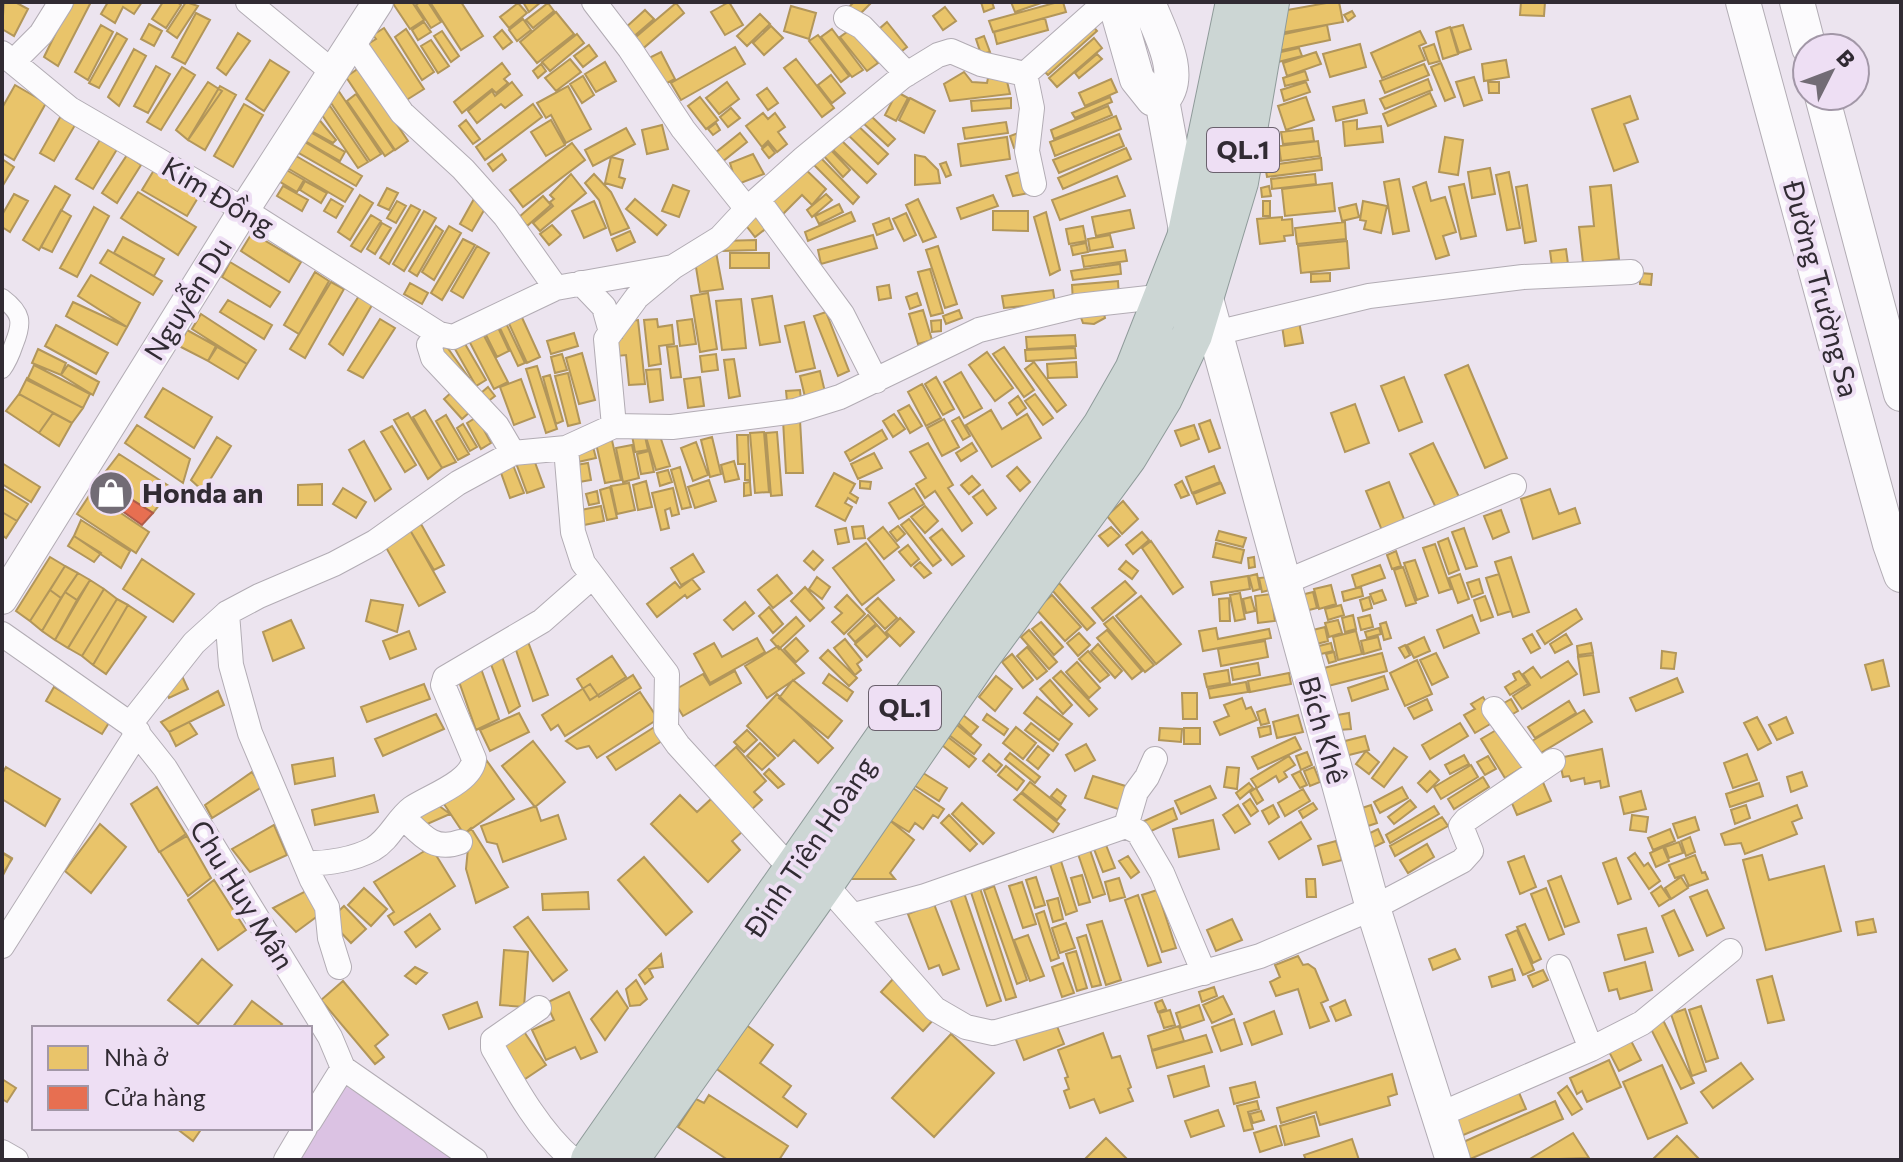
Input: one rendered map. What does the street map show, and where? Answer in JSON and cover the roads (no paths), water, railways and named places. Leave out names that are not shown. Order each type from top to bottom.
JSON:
[{"type":"highway","name":"QL.1","points":[[1187,238],[1236,2]]},
{"type":"highway","name":"QL.1","points":[[1211,314],[1238,182],[1269,2]]},
{"type":"highway","name":"Đinh Tiên Hoàng","points":[[628,1160],[809,878],[952,638],[1103,426],[1135,370],[1187,238]]},
{"type":"highway","name":"Đinh Tiên Hoàng","points":[[569,1157],[809,878],[978,659],[1127,456],[1162,398],[1192,335],[1211,314]]},
{"type":"main road","points":[[1115,2],[1137,79],[1153,99],[1162,100],[1169,92],[1172,81],[1171,66],[1148,2]]},
{"type":"main road","name":"Đường Trường Sa","points":[[1743,2],[1901,575]]},
{"type":"main road","points":[[1797,2],[1805,32]]},
{"type":"main road","name":"Bích Khê","points":[[1162,100],[1187,238],[1211,314],[1373,908],[1441,1114],[1453,1160]]},
{"type":"main road","name":"Đường Trường Sa","points":[[1826,112],[1901,394]]},
{"type":"street","points":[[8,57],[41,34],[61,2]]},
{"type":"street","points":[[248,2],[333,72]]},
{"type":"street","name":"Nguyễn Du","points":[[2,599],[244,210],[378,2]]},
{"type":"street","points":[[594,2],[630,49],[683,129],[753,204],[842,314],[876,381]]},
{"type":"street","points":[[1025,74],[1106,2]]},
{"type":"street","points":[[846,18],[862,27],[907,74]]},
{"type":"street","points":[[352,41],[402,113],[463,169],[505,216],[556,288]]},
{"type":"street","points":[[614,426],[606,339],[637,297],[673,267],[720,238],[804,158],[907,74],[938,55],[951,51],[981,64],[1025,74]]},
{"type":"street","name":"Kim Đồng","points":[[8,57],[70,109],[244,210],[439,334]]},
{"type":"street","points":[[1025,74],[1032,108],[1027,151],[1034,184]]},
{"type":"street","points":[[513,453],[497,426],[433,358],[429,345],[439,334],[453,337],[556,288],[673,267]]},
{"type":"street","points":[[1211,314],[1523,277],[1631,272]]},
{"type":"street","points":[[581,283],[604,307],[611,332]]},
{"type":"street","points":[[2,946],[134,728],[194,643],[227,613],[375,542],[458,483],[513,453],[566,448],[614,426],[672,427],[795,411],[840,397],[979,330],[1077,306],[1166,296]]},
{"type":"street","points":[[2,298],[15,308],[21,326],[7,364],[2,369]]},
{"type":"street","points":[[566,448],[573,532],[583,563],[667,674],[666,728],[809,878],[854,915],[935,1009],[966,1027],[993,1033],[1260,956],[1373,908],[1462,861],[1471,851],[1461,826],[1466,820],[1546,766],[1494,709]]},
{"type":"street","points":[[1283,583],[1514,486]]},
{"type":"street","points":[[306,863],[321,863],[377,847],[412,808],[445,790],[473,766],[474,759],[443,685],[445,678],[542,621],[592,577]]},
{"type":"street","points":[[227,613],[231,665],[250,733],[263,769],[327,907],[330,938],[339,967]]},
{"type":"street","name":"Chu Huy Mân","points":[[2,634],[134,728],[165,768],[330,1037],[343,1068]]},
{"type":"street","points":[[1126,826],[1136,792],[1155,759]]},
{"type":"street","points":[[403,817],[429,841],[448,846],[460,842]]},
{"type":"street","points":[[854,915],[925,896],[1126,826],[1138,832],[1162,873],[1204,973]]},
{"type":"street","points":[[1441,1114],[1591,1049],[1642,1023],[1730,951]]},
{"type":"street","points":[[1559,967],[1591,1049]]},
{"type":"street","points":[[539,1008],[493,1040],[493,1048],[511,1080],[569,1157]]},
{"type":"street","points":[[312,1118],[343,1068],[475,1160]]},
{"type":"street","points":[[286,1160],[304,1130]]},
{"type":"street","points":[[2,1152],[16,1160]]},
{"type":"place","name":"Honda an","points":[[111,493]]}]
